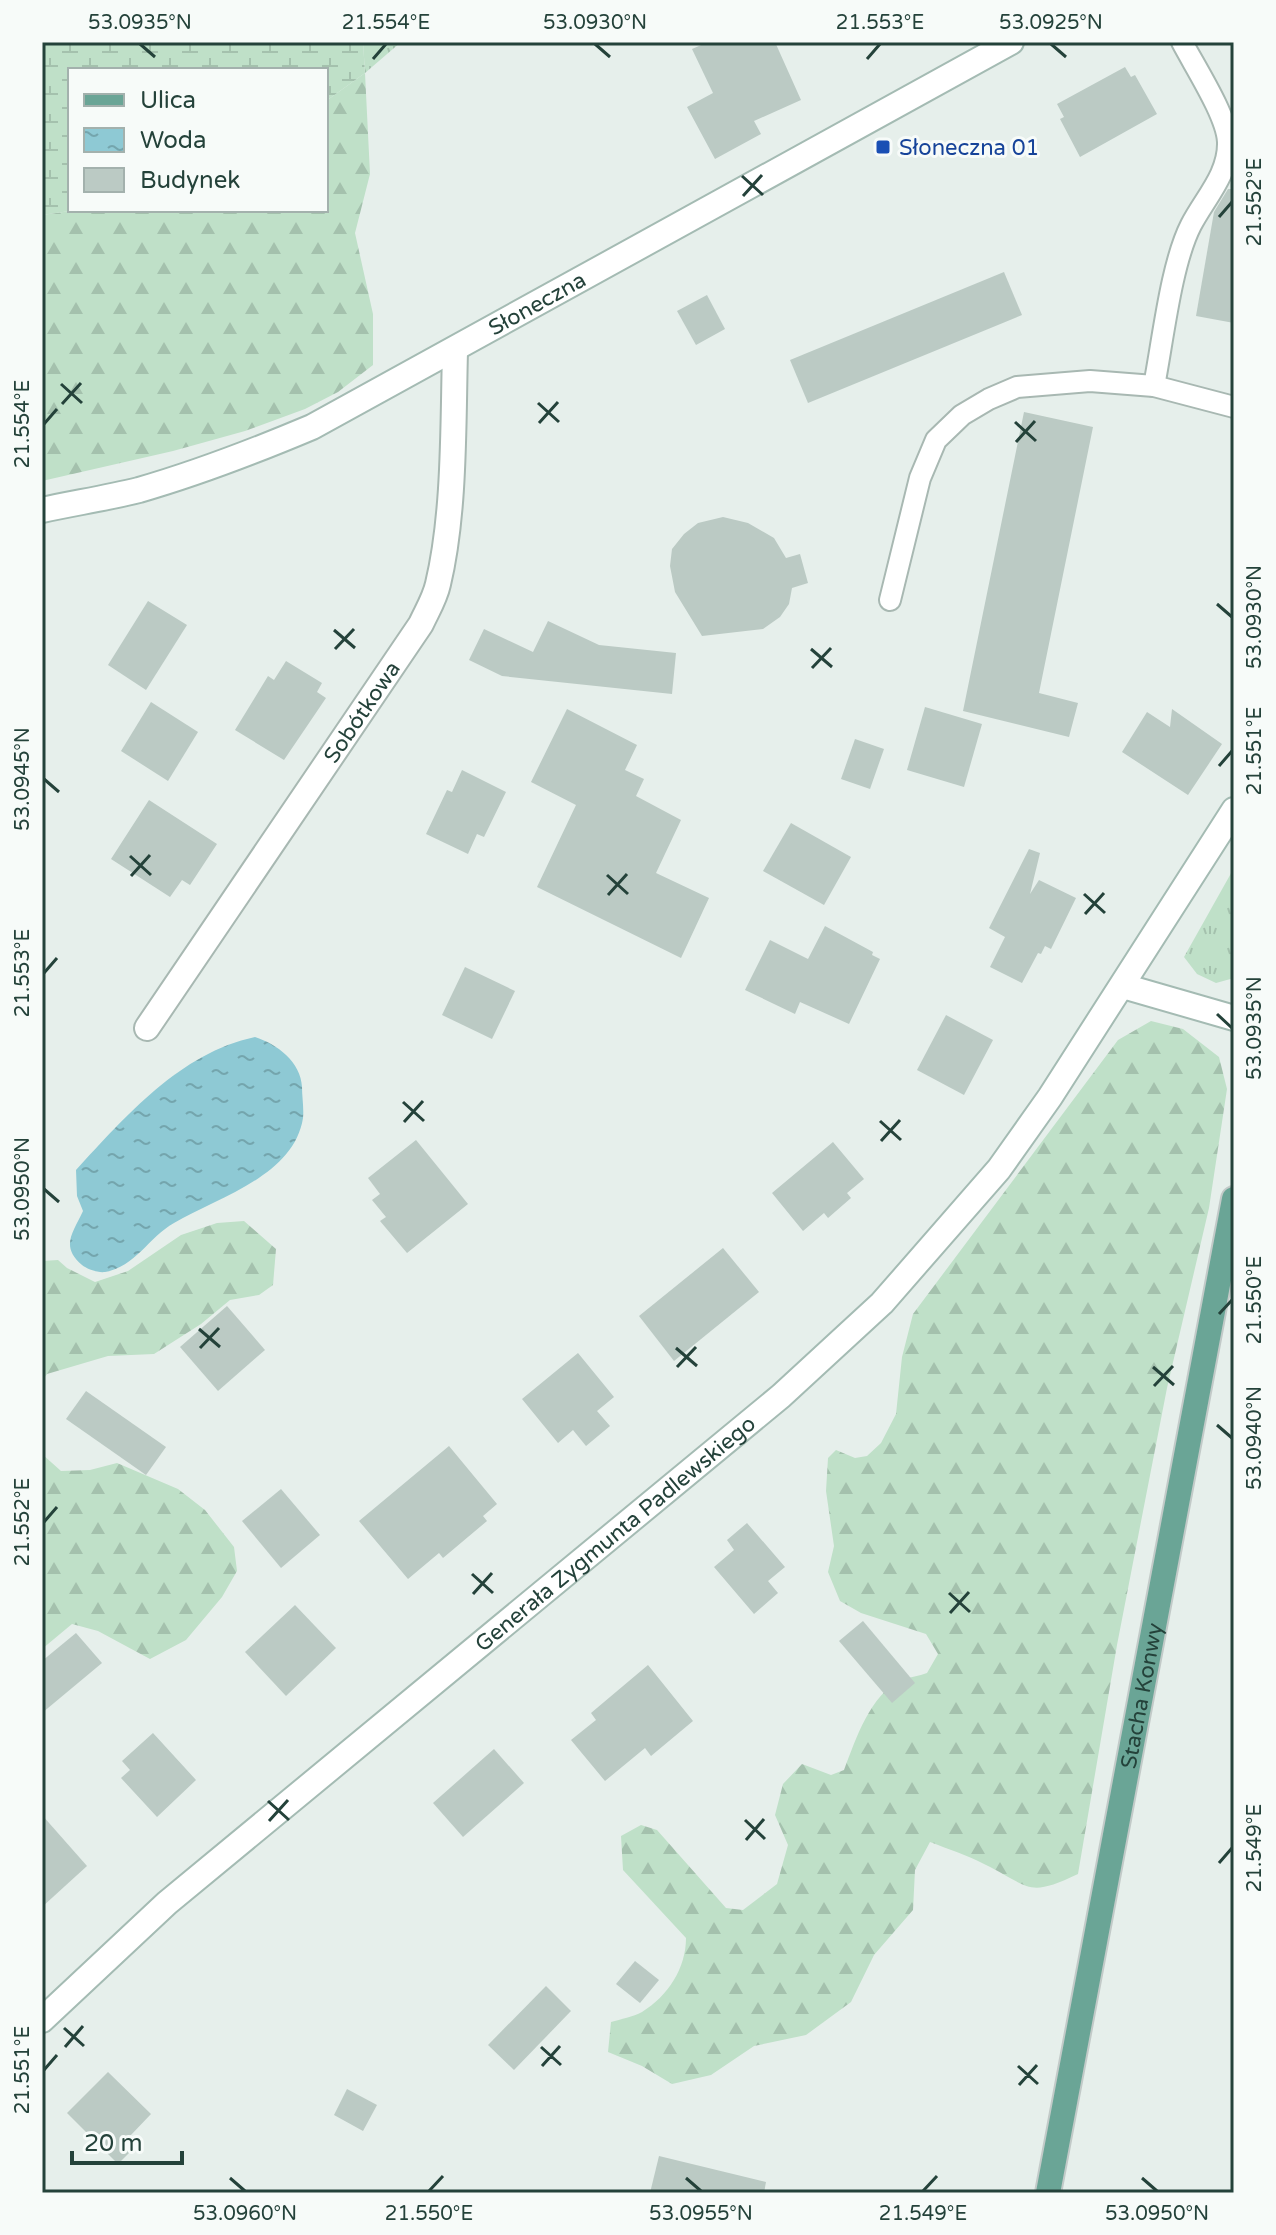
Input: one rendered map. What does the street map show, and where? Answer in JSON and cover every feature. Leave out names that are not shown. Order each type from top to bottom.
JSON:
[{"type":"main road","name":"Stacha Konwy","points":[[1048,2193],[1234,1199]]},
{"type":"street","name":"Słoneczna","points":[[42,510],[136,490],[245,456],[312,427],[455,351],[1011,42]]},
{"type":"street","name":"Sobótkowa","points":[[147,1028],[431,604],[438,587],[448,509],[455,351]]},
{"type":"street","name":"Generała Zygmunta Padlewskiego","points":[[42,2020],[167,1903],[781,1396],[851,1333],[925,1256],[999,1169],[1123,986],[1234,810]]},
{"type":"street","points":[[1123,986],[1234,1018]]},
{"type":"lane","points":[[1154,386],[1179,257],[1189,229],[1225,164],[1228,142],[1224,122],[1182,42]]},
{"type":"lane","points":[[890,600],[920,478],[936,440],[962,415],[989,399],[1017,387],[1090,381],[1154,386],[1234,407]]},
{"type":"green space","points":[[42,42],[363,42],[365,73],[328,100],[328,68],[68,68],[68,211],[42,215]]},
{"type":"green space","points":[[363,42],[401,42],[365,73]]},
{"type":"green space","points":[[365,73],[370,174],[355,233],[373,314],[373,365],[338,392],[305,409],[245,431],[42,481],[42,215],[68,211],[328,212],[328,100]]},
{"type":"green space","points":[[1234,868],[1234,978],[1216,983],[1197,974],[1184,957]]},
{"type":"green space","points":[[1151,1021],[1183,1029],[1219,1057],[1227,1089],[1209,1208],[1167,1388],[1117,1645],[1078,1874],[1048,1886],[1029,1887],[971,1858],[930,1842],[915,1870],[913,1910],[874,1955],[851,2002],[806,2035],[754,2046],[711,2075],[672,2084],[642,2066],[608,2052],[611,2022],[638,2014],[660,1998],[679,1970],[686,1938],[623,1870],[621,1836],[641,1825],[657,1830],[726,1908],[743,1910],[777,1884],[788,1845],[775,1815],[783,1784],[802,1764],[831,1775],[844,1770],[866,1719],[881,1696],[902,1680],[927,1673],[938,1654],[926,1634],[861,1613],[840,1601],[828,1572],[834,1546],[826,1491],[828,1458],[836,1450],[855,1458],[867,1456],[881,1443],[896,1414],[902,1357],[913,1314],[1118,1040]]},
{"type":"green space","points":[[244,1221],[276,1249],[273,1285],[259,1295],[230,1300],[201,1324],[154,1354],[108,1356],[47,1374],[42,1381],[42,1261],[58,1260],[95,1282],[128,1271],[181,1235],[217,1223]]},
{"type":"green space","points":[[42,1454],[61,1471],[90,1470],[117,1463],[178,1489],[205,1510],[234,1547],[237,1571],[222,1597],[186,1640],[150,1659],[98,1631],[72,1624],[42,1649]]},
{"type":"water","points":[[255,1037],[286,1055],[301,1078],[303,1118],[297,1138],[285,1155],[251,1183],[165,1229],[116,1269],[102,1272],[82,1265],[71,1252],[70,1245],[72,1233],[83,1211],[77,1196],[76,1170],[156,1089],[202,1057]]},
{"type":"building","points":[[708,42],[775,42],[801,100],[754,121],[761,134],[715,159],[687,107],[713,93],[692,49]]},
{"type":"building","points":[[1125,67],[1131,77],[1135,75],[1157,114],[1080,157],[1060,119],[1064,117],[1057,104]]},
{"type":"building","points":[[1228,189],[1234,189],[1234,323],[1196,316],[1214,212]]},
{"type":"building","points":[[1004,272],[1022,315],[808,403],[790,360]]},
{"type":"building","points":[[707,295],[725,329],[696,345],[677,311]]},
{"type":"building","points":[[1024,412],[1093,427],[1039,693],[1078,703],[1069,737],[963,711]]},
{"type":"building","points":[[723,517],[748,523],[774,538],[786,558],[800,554],[808,583],[792,588],[789,604],[780,617],[763,629],[702,636],[675,592],[670,566],[672,549],[698,523]]},
{"type":"building","points":[[148,601],[187,625],[146,690],[108,665]]},
{"type":"building","points":[[548,621],[599,645],[676,653],[672,694],[502,676],[469,660],[484,629],[533,652]]},
{"type":"building","points":[[286,661],[322,683],[317,692],[326,698],[284,760],[235,730],[268,676],[274,680]]},
{"type":"building","points":[[151,702],[198,732],[168,781],[121,751]]},
{"type":"building","points":[[925,707],[982,724],[964,787],[907,770]]},
{"type":"building","points":[[567,709],[637,745],[625,770],[644,779],[636,796],[681,820],[656,873],[709,898],[681,958],[537,887],[576,805],[531,782]]},
{"type":"building","points":[[1172,709],[1222,744],[1188,795],[1122,752],[1147,712],[1170,727]]},
{"type":"building","points":[[855,739],[884,749],[870,789],[841,779]]},
{"type":"building","points":[[462,770],[506,792],[484,837],[477,834],[468,854],[426,834],[447,790],[452,792]]},
{"type":"building","points":[[149,800],[217,844],[190,885],[182,880],[170,897],[111,859]]},
{"type":"building","points":[[791,823],[851,857],[824,905],[763,871]]},
{"type":"building","points":[[1029,849],[1040,853],[1030,894],[1039,880],[1076,898],[1051,949],[1045,946],[1041,954],[1038,953],[1022,983],[990,967],[1005,937],[989,928]]},
{"type":"building","points":[[825,926],[873,952],[872,955],[880,959],[849,1024],[800,1002],[795,1014],[745,990],[770,940],[808,959]]},
{"type":"building","points":[[465,967],[515,991],[492,1039],[442,1015]]},
{"type":"building","points":[[946,1015],[993,1040],[964,1095],[917,1070]]},
{"type":"building","points":[[416,1140],[468,1204],[407,1253],[380,1221],[386,1217],[372,1200],[380,1194],[368,1178]]},
{"type":"building","points":[[833,1142],[864,1179],[847,1193],[851,1198],[828,1218],[824,1213],[803,1231],[772,1193]]},
{"type":"building","points":[[723,1248],[759,1292],[674,1361],[639,1316]]},
{"type":"building","points":[[227,1306],[265,1350],[218,1391],[180,1347]]},
{"type":"building","points":[[578,1353],[614,1397],[597,1411],[610,1426],[586,1446],[573,1430],[558,1443],[522,1399]]},
{"type":"building","points":[[86,1391],[166,1447],[146,1475],[66,1419]]},
{"type":"building","points":[[449,1446],[497,1504],[483,1516],[487,1521],[443,1558],[439,1553],[408,1579],[359,1521]]},
{"type":"building","points":[[281,1489],[320,1535],[281,1568],[242,1521]]},
{"type":"building","points":[[747,1523],[785,1567],[768,1581],[778,1593],[754,1614],[714,1567],[734,1550],[727,1540]]},
{"type":"building","points":[[295,1605],[336,1648],[286,1696],[245,1652]]},
{"type":"building","points":[[863,1621],[915,1683],[892,1703],[839,1641]]},
{"type":"building","points":[[76,1633],[102,1663],[42,1713],[42,1661]]},
{"type":"building","points":[[648,1665],[693,1721],[651,1756],[645,1748],[605,1781],[571,1740],[596,1720],[591,1713]]},
{"type":"building","points":[[153,1733],[196,1780],[157,1817],[121,1778],[130,1770],[122,1761]]},
{"type":"building","points":[[494,1749],[524,1783],[463,1837],[433,1803]]},
{"type":"building","points":[[42,1815],[87,1866],[42,1907]]},
{"type":"building","points":[[635,1961],[659,1980],[640,2003],[616,1984]]},
{"type":"building","points":[[546,1986],[571,2011],[514,2070],[488,2045]]},
{"type":"building","points":[[108,2072],[151,2114],[130,2136],[138,2144],[118,2164],[67,2113]]},
{"type":"building","points":[[347,2089],[377,2105],[363,2131],[334,2115]]},
{"type":"building","points":[[659,2156],[766,2182],[764,2193],[650,2193]]},
{"type":"place","name":"Słoneczna 01","points":[[883,147]]}]
